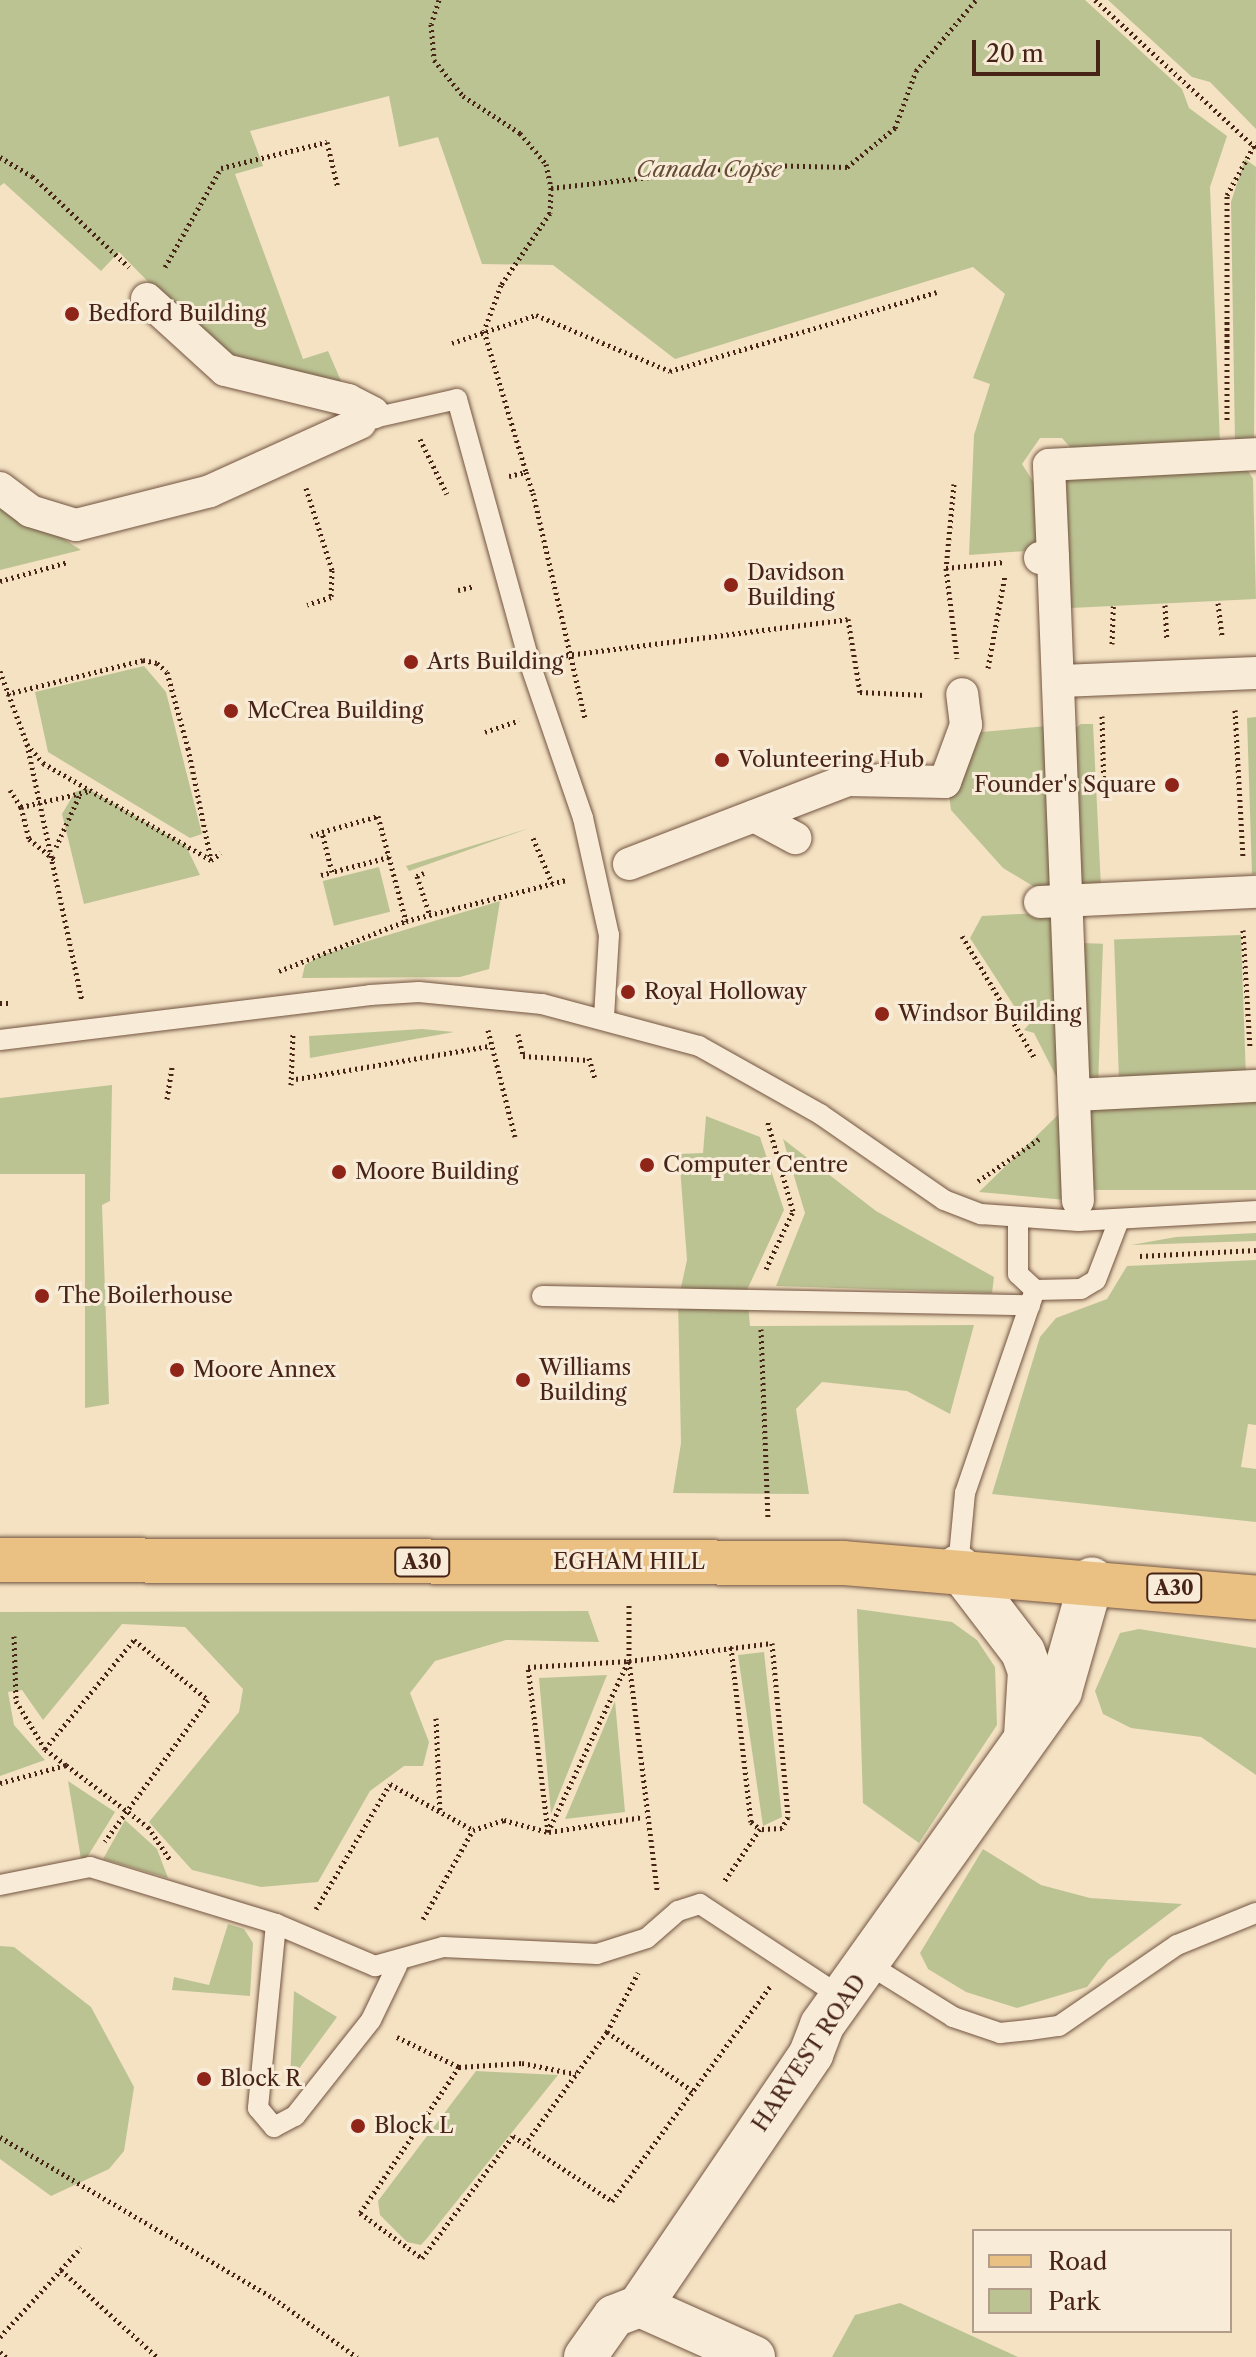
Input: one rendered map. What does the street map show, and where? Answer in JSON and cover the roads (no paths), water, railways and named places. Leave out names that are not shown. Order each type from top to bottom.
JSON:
[{"type":"main road","name":"EGHAM HILL","points":[[0,1560],[958,1567],[1256,1598]]},
{"type":"street","points":[[0,488],[30,511],[76,525],[210,491],[367,418],[348,400],[225,370],[147,299]]},
{"type":"street","points":[[1079,1211],[1076,1095],[1054,901],[1059,681],[1047,558],[1049,465],[1256,454]]},
{"type":"street","points":[[1059,681],[1245,673]]},
{"type":"street","points":[[629,864],[848,780],[918,790],[966,725],[960,690]]},
{"type":"street","points":[[754,816],[795,838]]},
{"type":"street","points":[[1054,901],[1256,892]]},
{"type":"street","points":[[1076,1095],[1254,1086]]},
{"type":"street","points":[[958,1567],[1023,1652],[1030,1671],[1026,1736]]},
{"type":"street","name":"HARVEST ROAD","points":[[585,2357],[614,2316],[640,2306],[855,1981],[1069,1671],[1092,1579]]},
{"type":"street","points":[[640,2306],[754,2357]]},
{"type":"lane","points":[[367,418],[457,399],[594,872],[609,935],[604,1016]]},
{"type":"lane","points":[[0,1040],[419,992],[604,1016],[660,1031],[745,1070],[954,1204],[1018,1218],[1079,1211],[1119,1220],[1256,1211]]},
{"type":"lane","points":[[958,1567],[965,1493],[1032,1298],[1018,1274],[1018,1218]]},
{"type":"lane","points":[[542,1296],[1032,1298],[1081,1289],[1096,1280],[1119,1220]]},
{"type":"lane","points":[[0,1885],[90,1867],[276,1924],[375,1966],[397,1966],[443,1947],[597,1954],[634,1943],[692,1904],[708,1907],[788,1961],[855,1981],[1000,2033],[1029,2030],[1073,2018],[1177,1945],[1256,1913]]},
{"type":"lane","points":[[276,1924],[258,2108],[263,2120],[274,2127],[295,2116],[371,2020],[397,1966]]},
{"type":"place","name":"Bedford Building","points":[[72,314]]},
{"type":"place","name":"Davidson Building","points":[[731,585]]},
{"type":"place","name":"Arts Building","points":[[411,662]]},
{"type":"place","name":"McCrea Building","points":[[231,711]]},
{"type":"place","name":"Volunteering Hub","points":[[722,760]]},
{"type":"place","name":"Founder's Square","points":[[1172,785]]},
{"type":"place","name":"Royal Holloway","points":[[628,992]]},
{"type":"place","name":"Windsor Building","points":[[882,1014]]},
{"type":"place","name":"Computer Centre","points":[[647,1165]]},
{"type":"place","name":"Moore Building","points":[[339,1172]]},
{"type":"place","name":"The Boilerhouse","points":[[42,1296]]},
{"type":"place","name":"Moore Annex","points":[[177,1370]]},
{"type":"place","name":"Williams Building","points":[[523,1380]]},
{"type":"place","name":"Block R","points":[[204,2079]]},
{"type":"place","name":"Block L","points":[[358,2126]]},
{"type":"park label","name":"Canada Copse","points":[[709,170]]}]
